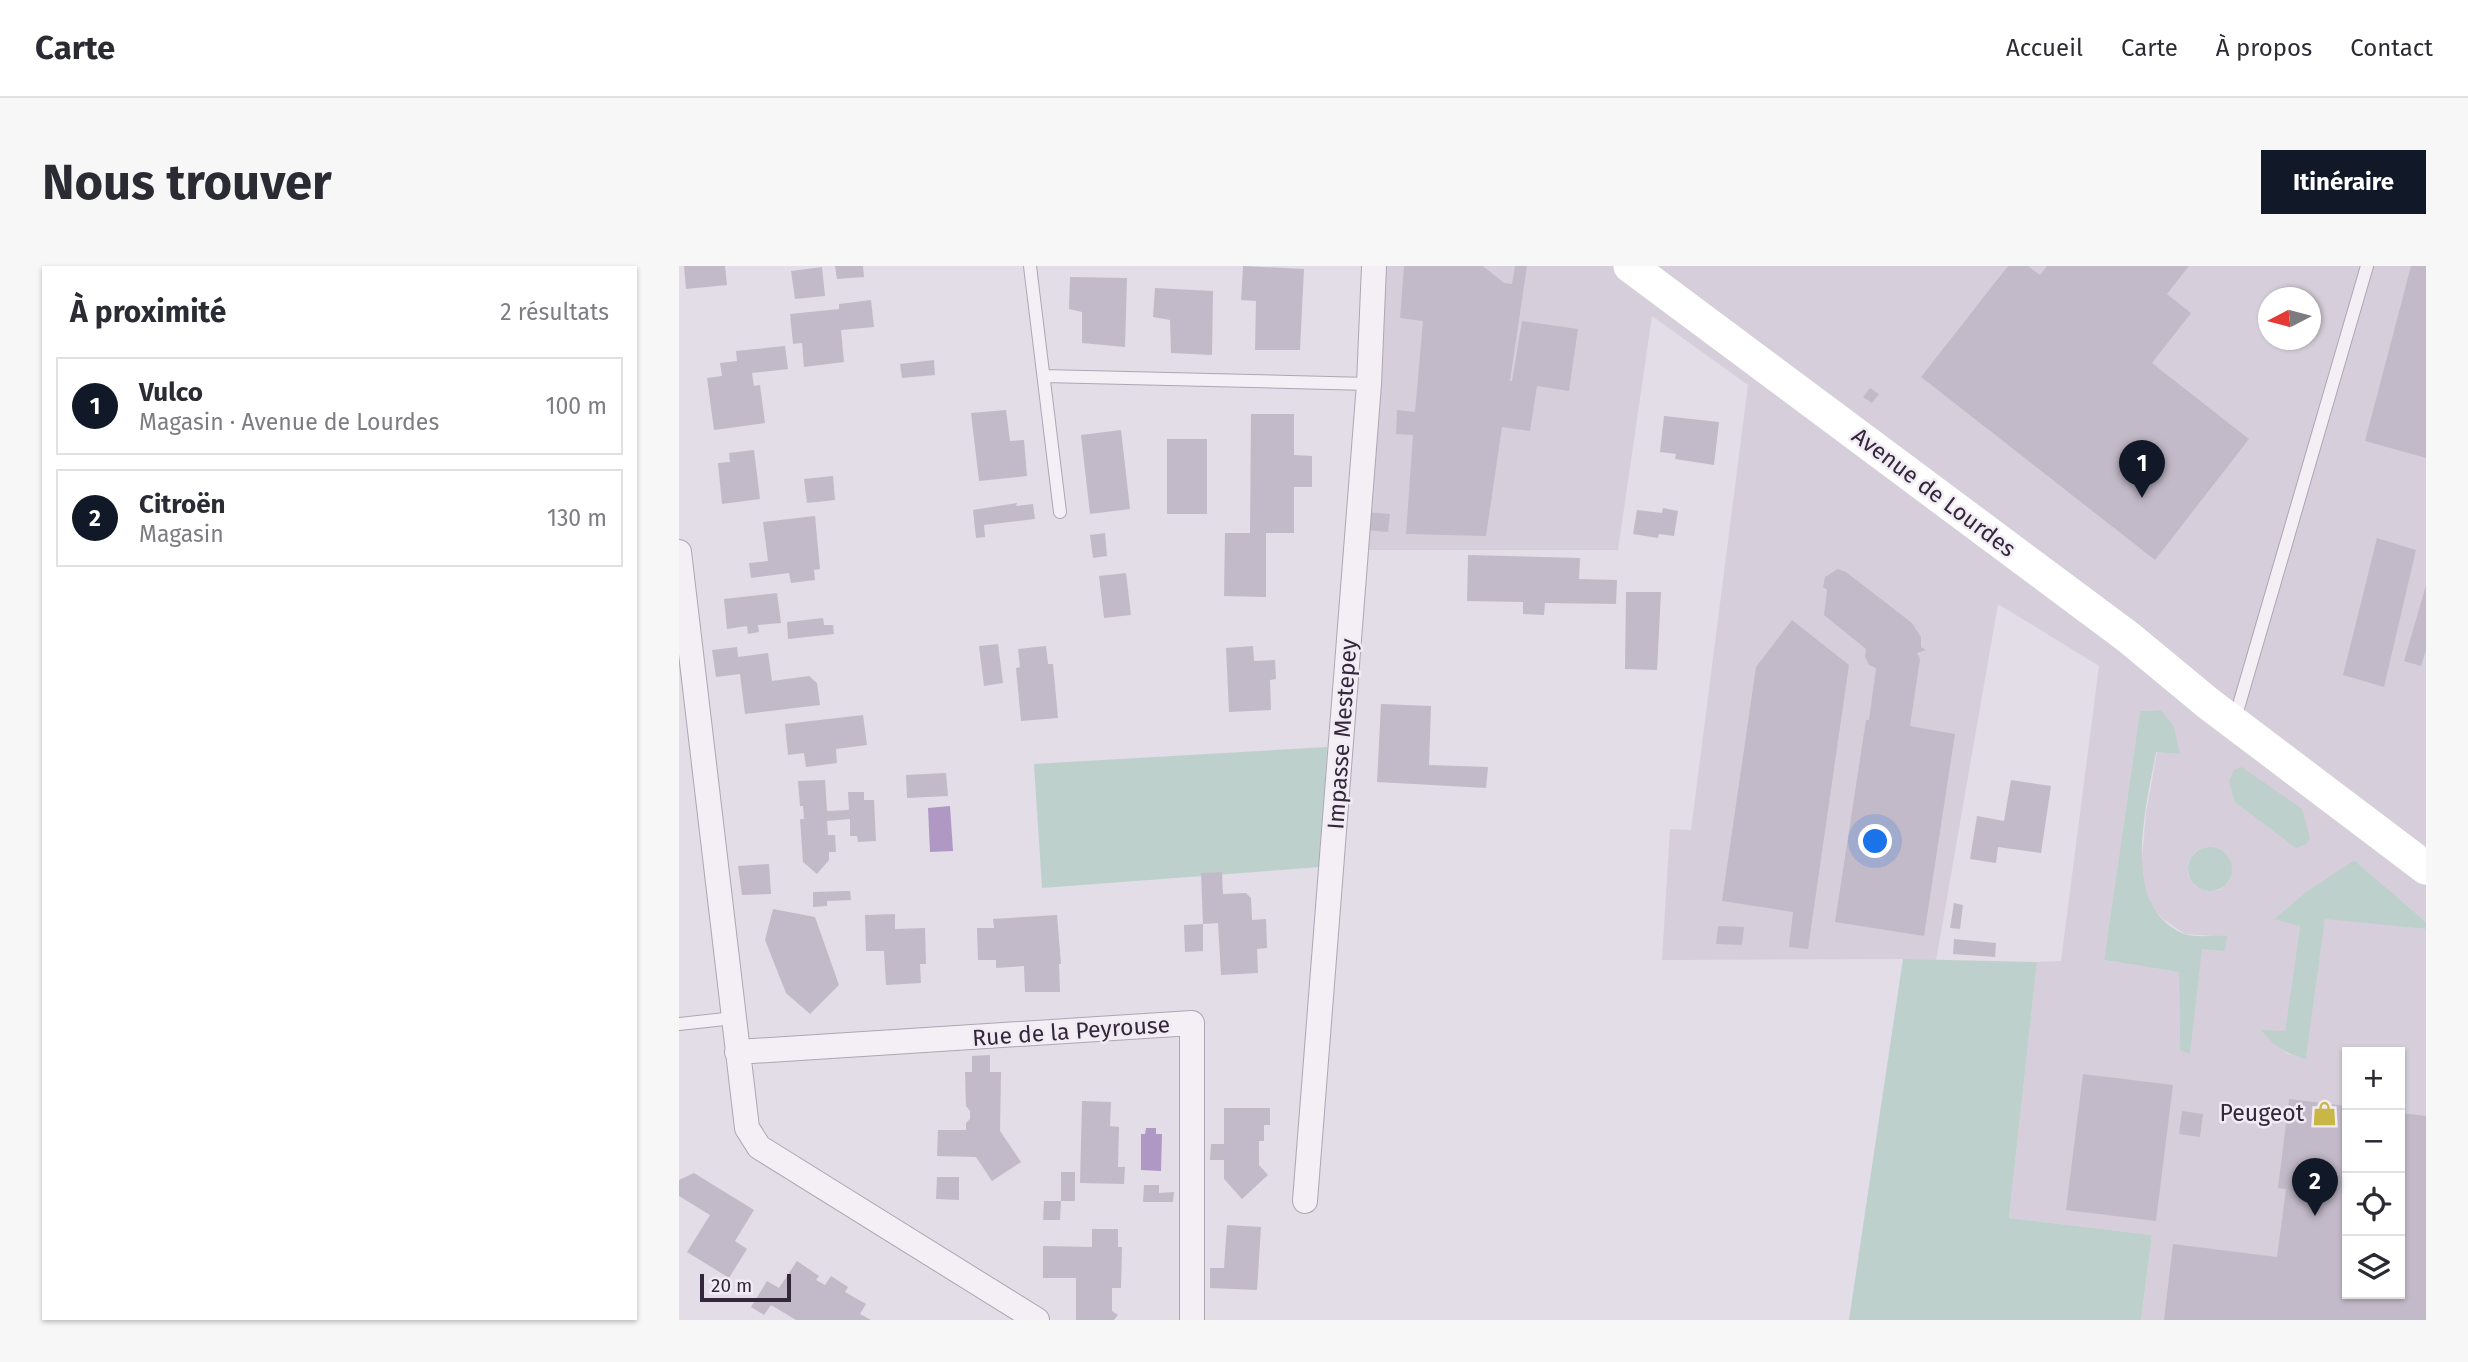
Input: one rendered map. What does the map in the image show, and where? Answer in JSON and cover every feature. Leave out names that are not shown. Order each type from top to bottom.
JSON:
[{"type":"main road","name":"Avenue de Lourdes","points":[[1630,266],[2128,637],[2209,705],[2426,868]]},
{"type":"street","name":"Impasse Mestepey","points":[[1305,1201],[1369,384],[1374,266]]},
{"type":"street","points":[[679,552],[747,1128],[759,1147],[1037,1320]]},
{"type":"street","name":"Rue de la Peyrouse","points":[[737,1052],[1192,1023],[1192,1320]]},
{"type":"lane","points":[[1030,266],[1061,512]]},
{"type":"lane","points":[[2234,722],[2367,266]]},
{"type":"lane","points":[[1044,376],[1369,384]]},
{"type":"lane","points":[[679,1024],[734,1018]]},
{"type":"shaded area","points":[[1385,266],[2426,266],[2426,922],[2354,860],[2306,892],[2275,918],[2300,925],[2285,1032],[2262,1031],[2287,1054],[2306,1058],[2325,918],[2426,929],[2426,1320],[2141,1320],[2152,1235],[2009,1218],[2037,962],[2061,961],[2099,666],[1998,604],[1936,961],[1662,960],[1670,829],[1691,830],[1748,385],[1652,316],[1618,550],[1362,550]],"holes":[[[2161,710],[2180,754],[2157,752],[2146,813],[2141,872],[2152,907],[2163,919],[2185,934],[2227,937],[2202,948],[2180,1050],[2179,972],[2104,960],[2140,711]],[[2207,847],[2229,857],[2232,869],[2229,881],[2219,890],[2207,891],[2195,886],[2188,875],[2188,863],[2195,852]]]},
{"type":"shaded area","points":[[2161,710],[2174,727],[2180,754],[2156,752],[2144,825],[2144,878],[2151,901],[2163,921],[2184,934],[2227,936],[2225,951],[2202,949],[2190,1054],[2180,1050],[2179,972],[2104,960],[2140,711]]},
{"type":"shaded area","points":[[1327,747],[1321,867],[1042,888],[1034,764]]},
{"type":"shaded area","points":[[2242,767],[2302,809],[2310,838],[2306,844],[2296,848],[2235,802],[2229,781],[2234,770]]},
{"type":"shaded area","points":[[950,806],[953,851],[930,852],[928,808]]},
{"type":"shaded area","points":[[2210,847],[2225,854],[2232,869],[2225,884],[2210,891],[2195,884],[2188,869],[2195,854]]},
{"type":"shaded area","points":[[2354,860],[2426,922],[2426,929],[2325,919],[2306,1059],[2281,1049],[2261,1030],[2285,1031],[2300,926],[2274,919],[2306,892]]},
{"type":"shaded area","points":[[1903,959],[2037,962],[2009,1218],[2152,1235],[2141,1320],[1849,1320]]},
{"type":"shaded area","points":[[1146,1128],[1156,1128],[1156,1134],[1162,1134],[1161,1171],[1141,1170],[1141,1134],[1145,1134]]},
{"type":"building","points":[[684,266],[725,266],[727,285],[686,289]]},
{"type":"building","points":[[835,266],[863,266],[864,277],[837,279]]},
{"type":"building","points":[[1243,266],[1304,269],[1300,350],[1255,350],[1256,301],[1241,300]]},
{"type":"building","points":[[1404,266],[1483,266],[1504,283],[1512,284],[1515,266],[1527,266],[1510,381],[1522,321],[1578,329],[1569,391],[1537,386],[1530,431],[1502,427],[1486,536],[1406,534],[1413,435],[1396,434],[1397,410],[1415,412],[1423,321],[1400,318]]},
{"type":"building","points":[[2008,266],[2028,266],[2040,275],[2047,266],[2189,266],[2167,294],[2191,313],[2152,363],[2249,439],[2155,560],[1921,377]]},
{"type":"building","points":[[2411,266],[2426,266],[2426,458],[2365,441]]},
{"type":"building","points":[[822,267],[825,296],[795,299],[791,271]]},
{"type":"building","points":[[1070,277],[1127,278],[1125,347],[1082,343],[1082,312],[1069,309]]},
{"type":"building","points":[[1155,288],[1213,291],[1212,355],[1171,353],[1170,320],[1153,317]]},
{"type":"building","points":[[871,300],[874,327],[841,330],[844,362],[804,367],[802,343],[793,344],[790,314],[839,309],[839,304]]},
{"type":"building","points":[[785,346],[788,369],[752,373],[754,386],[760,385],[765,423],[714,430],[707,378],[722,376],[720,363],[737,361],[736,351]]},
{"type":"building","points":[[934,360],[935,375],[902,378],[900,364]]},
{"type":"building","points":[[1870,388],[1879,394],[1872,403],[1863,397]]},
{"type":"building","points":[[1006,410],[1010,441],[1024,440],[1027,476],[979,481],[971,413]]},
{"type":"building","points":[[1251,414],[1294,414],[1294,455],[1312,456],[1312,487],[1294,487],[1294,533],[1266,533],[1266,597],[1224,596],[1225,533],[1250,533]]},
{"type":"building","points":[[1664,416],[1719,422],[1714,465],[1675,459],[1676,454],[1660,452]]},
{"type":"building","points":[[1121,430],[1130,509],[1090,514],[1081,435]]},
{"type":"building","points":[[1167,439],[1207,439],[1207,514],[1167,514]]},
{"type":"building","points":[[754,450],[760,499],[722,504],[718,463],[730,462],[729,453]]},
{"type":"building","points":[[833,476],[835,500],[807,503],[804,479]]},
{"type":"building","points":[[1017,503],[1016,506],[1033,504],[1035,519],[984,525],[985,537],[976,538],[973,510]]},
{"type":"building","points":[[1663,508],[1678,511],[1674,536],[1659,534],[1658,538],[1633,534],[1637,510],[1662,513]]},
{"type":"building","points":[[1366,512],[1390,514],[1388,532],[1365,530]]},
{"type":"building","points":[[815,516],[820,569],[814,570],[815,580],[791,583],[789,573],[751,578],[749,563],[768,561],[763,522]]},
{"type":"building","points":[[1105,533],[1107,556],[1093,558],[1090,535]]},
{"type":"building","points":[[2377,538],[2416,550],[2384,687],[2343,675]]},
{"type":"building","points":[[1468,555],[1580,558],[1579,579],[1617,580],[1616,604],[1545,603],[1544,615],[1523,614],[1523,602],[1467,601]]},
{"type":"building","points":[[1838,569],[1846,572],[1912,623],[1921,637],[1921,647],[1926,650],[1917,653],[1920,659],[1910,726],[1955,734],[1924,936],[1835,922],[1876,668],[1869,665],[1865,657],[1866,649],[1824,615],[1827,590],[1823,587],[1825,577]]},
{"type":"building","points":[[1126,573],[1131,615],[1104,618],[1099,576]]},
{"type":"building","points":[[2426,585],[2426,650],[2421,666],[2404,661]]},
{"type":"building","points":[[1626,592],[1661,592],[1657,670],[1625,669]]},
{"type":"building","points":[[777,593],[781,623],[758,625],[759,632],[748,634],[747,626],[727,629],[724,599]]},
{"type":"building","points":[[823,618],[824,625],[833,625],[834,634],[788,639],[787,622]]},
{"type":"building","points":[[1792,620],[1849,665],[1808,949],[1789,947],[1793,912],[1722,901],[1756,667]]},
{"type":"building","points":[[998,644],[1003,683],[984,686],[979,646]]},
{"type":"building","points":[[1046,646],[1048,664],[1053,664],[1058,718],[1021,721],[1016,668],[1020,667],[1018,649]]},
{"type":"building","points":[[1253,646],[1254,661],[1275,660],[1276,679],[1270,680],[1271,710],[1229,712],[1226,648]]},
{"type":"building","points":[[737,647],[738,657],[768,653],[772,681],[809,676],[817,683],[820,705],[745,714],[740,674],[716,677],[712,650]]},
{"type":"building","points":[[1381,704],[1431,706],[1429,765],[1488,767],[1486,788],[1377,782]]},
{"type":"building","points":[[863,715],[867,745],[836,749],[837,763],[806,767],[804,753],[788,755],[785,724]]},
{"type":"building","points":[[946,773],[948,796],[907,798],[906,775]]},
{"type":"building","points":[[825,780],[827,811],[849,810],[848,792],[864,792],[864,800],[874,800],[876,841],[858,842],[857,836],[850,836],[850,819],[827,821],[828,835],[835,835],[836,852],[829,852],[829,860],[817,874],[803,862],[800,819],[804,819],[798,781]]},
{"type":"building","points":[[2011,780],[2051,786],[2041,853],[1998,847],[1996,863],[1970,859],[1977,816],[2004,821]]},
{"type":"building","points":[[769,864],[771,894],[742,895],[738,866]]},
{"type":"building","points":[[1222,872],[1223,894],[1246,893],[1251,898],[1252,920],[1266,919],[1267,948],[1257,949],[1258,973],[1221,975],[1218,923],[1203,924],[1201,873]]},
{"type":"building","points":[[850,891],[851,900],[827,901],[827,906],[813,907],[813,892]]},
{"type":"building","points":[[1954,903],[1963,905],[1960,929],[1950,928]]},
{"type":"building","points":[[773,909],[815,917],[839,985],[810,1014],[786,993],[765,940]]},
{"type":"building","points":[[895,914],[895,929],[925,928],[926,964],[920,964],[921,983],[886,985],[884,951],[866,951],[865,915]]},
{"type":"building","points":[[1057,915],[1060,992],[1025,992],[1024,966],[996,968],[996,960],[978,960],[977,928],[994,928],[993,919]]},
{"type":"building","points":[[1203,924],[1203,951],[1185,952],[1184,925]]},
{"type":"building","points":[[1718,926],[1744,927],[1742,945],[1716,944]]},
{"type":"building","points":[[1954,939],[1996,943],[1995,957],[1953,954]]},
{"type":"building","points":[[990,1055],[990,1072],[1001,1072],[1000,1131],[1021,1162],[992,1181],[976,1157],[937,1156],[938,1130],[966,1130],[966,1123],[970,1119],[970,1111],[966,1106],[965,1072],[972,1072],[972,1056]]},
{"type":"building","points":[[2083,1074],[2173,1085],[2156,1221],[2066,1210]]},
{"type":"building","points":[[2289,1099],[2342,1105],[2342,1299],[2405,1299],[2405,1114],[2426,1116],[2426,1320],[2164,1320],[2173,1244],[2277,1257],[2286,1189],[2278,1188]]},
{"type":"building","points":[[1082,1101],[1111,1102],[1110,1126],[1119,1127],[1118,1167],[1125,1167],[1124,1184],[1080,1183]]},
{"type":"building","points":[[1224,1108],[1270,1108],[1270,1125],[1264,1125],[1264,1141],[1259,1141],[1259,1165],[1268,1175],[1242,1199],[1224,1179],[1224,1160],[1210,1160],[1211,1144],[1224,1144]]},
{"type":"building","points":[[2182,1111],[2203,1114],[2200,1137],[2179,1134]]},
{"type":"building","points":[[1061,1172],[1075,1172],[1075,1201],[1061,1201]]},
{"type":"building","points":[[694,1173],[754,1210],[735,1241],[747,1249],[729,1278],[687,1252],[710,1215],[679,1196],[679,1180]]},
{"type":"building","points":[[937,1177],[959,1177],[959,1200],[936,1199]]},
{"type":"building","points":[[1144,1185],[1159,1185],[1159,1193],[1174,1192],[1173,1202],[1143,1202]]},
{"type":"building","points":[[1044,1201],[1061,1201],[1060,1220],[1043,1220]]},
{"type":"building","points":[[1227,1225],[1261,1227],[1257,1290],[1210,1288],[1210,1268],[1224,1268]]},
{"type":"building","points":[[1092,1229],[1118,1229],[1118,1247],[1122,1247],[1121,1288],[1112,1288],[1112,1311],[1118,1315],[1114,1320],[1076,1320],[1076,1278],[1043,1278],[1043,1246],[1092,1247]]},
{"type":"building","points":[[797,1261],[819,1276],[816,1280],[825,1285],[831,1276],[848,1287],[845,1292],[866,1304],[860,1314],[871,1320],[796,1320],[771,1305],[764,1315],[751,1307],[767,1281],[779,1288]]},
{"type":"place","name":"Vulco","points":[[2142,498]]},
{"type":"place","name":"Peugeot","points":[[2324,1113]]},
{"type":"place","name":"Citroën","points":[[2315,1216]]}]
